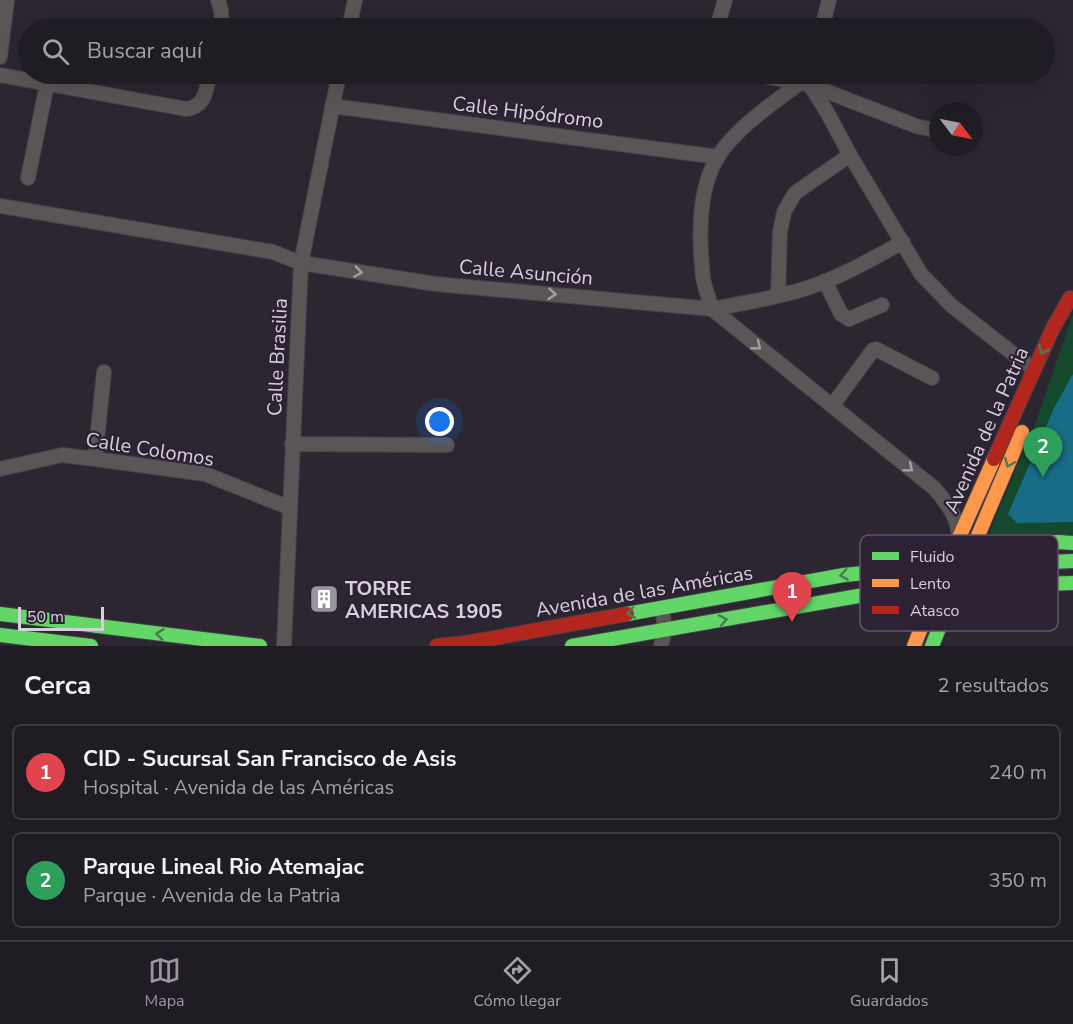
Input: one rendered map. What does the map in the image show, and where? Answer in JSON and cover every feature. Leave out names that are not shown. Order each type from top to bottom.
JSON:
[{"type":"main road","name":"Avenida de la Patria","points":[[1050,368],[1062,335],[1072,294]]},
{"type":"main road","name":"Avenida de la Patria","points":[[960,535],[1052,330],[1072,294]]},
{"type":"main road","name":"Avenida de la Patria","points":[[978,535],[1027,421]]},
{"type":"main road","points":[[1058,542],[1073,543]]},
{"type":"main road","name":"Avenida de las Américas","points":[[1058,562],[1073,561]]},
{"type":"main road","name":"Avenida de las Américas","points":[[437,646],[466,643],[860,573]]},
{"type":"main road","name":"Avenida de las Américas","points":[[1058,583],[1073,583]]},
{"type":"main road","name":"Avenida de las Américas","points":[[572,646],[860,596]]},
{"type":"main road","points":[[0,614],[260,646]]},
{"type":"main road","name":"Avenida de la Patria","points":[[914,646],[920,631]]},
{"type":"main road","points":[[932,646],[938,631]]},
{"type":"main road","points":[[0,635],[91,646]]},
{"type":"street","points":[[0,57],[7,0]]},
{"type":"street","points":[[218,0],[223,18]]},
{"type":"street","points":[[351,18],[355,0]]},
{"type":"street","points":[[720,18],[726,0]]},
{"type":"street","points":[[824,18],[829,0]]},
{"type":"street","points":[[0,75],[18,78]]},
{"type":"street","points":[[28,178],[47,84],[186,109],[199,105],[208,84]]},
{"type":"street","name":"Calle Brasilia","points":[[284,646],[301,263],[337,84]]},
{"type":"street","points":[[801,84],[749,122],[728,142],[710,174],[703,197],[700,224],[703,277],[712,309],[934,488],[952,510],[959,535]]},
{"type":"street","points":[[810,84],[921,274],[952,306],[1034,370]]},
{"type":"street","points":[[816,84],[916,126],[929,129]]},
{"type":"street","name":"Calle Hipódromo","points":[[332,106],[718,157]]},
{"type":"street","points":[[778,296],[780,232],[784,212],[795,193],[850,155]]},
{"type":"street","name":"Calle Asunción","points":[[0,206],[273,252],[301,263],[436,284],[712,309],[806,288],[856,267],[903,242]]},
{"type":"street","points":[[825,281],[841,314],[849,319],[882,305]]},
{"type":"street","points":[[832,406],[876,349],[932,378]]},
{"type":"street","points":[[95,459],[104,372]]},
{"type":"street","points":[[292,444],[447,445]]},
{"type":"street","name":"Calle Colomos","points":[[0,469],[62,455],[95,459],[205,474],[290,508]]},
{"type":"street","points":[[661,646],[665,630],[662,608]]},
{"type":"street","points":[[628,635],[638,646]]},
{"type":"green space","points":[[1073,314],[1073,537],[988,535],[1037,419]]},
{"type":"water","points":[[1073,374],[1073,522],[1017,523],[1008,514],[1054,408]]},
{"type":"traffic: fast","points":[[1058,542],[1073,543]]},
{"type":"traffic: fast","points":[[1058,562],[1073,561]]},
{"type":"traffic: fast","points":[[627,614],[860,573]]},
{"type":"traffic: fast","points":[[1058,583],[1073,583]]},
{"type":"traffic: fast","points":[[572,646],[860,596]]},
{"type":"traffic: fast","points":[[0,614],[260,646]]},
{"type":"traffic: fast","points":[[932,646],[938,631]]},
{"type":"traffic: fast","points":[[0,635],[91,646]]},
{"type":"traffic: slow","points":[[978,535],[1022,432]]},
{"type":"traffic: slow","points":[[960,535],[994,459]]},
{"type":"traffic: slow","points":[[914,646],[920,631]]},
{"type":"traffic: jam","points":[[994,459],[1052,330],[1070,298]]},
{"type":"traffic: jam","points":[[437,646],[466,643],[627,614]]},
{"type":"place","name":"Parque Lineal Rio Atemajac","points":[[1043,477]]},
{"type":"place","name":"TORRE AMERICAS 1905","points":[[324,599]]},
{"type":"place","name":"CID - Sucursal San Francisco de Asis","points":[[792,622]]}]
